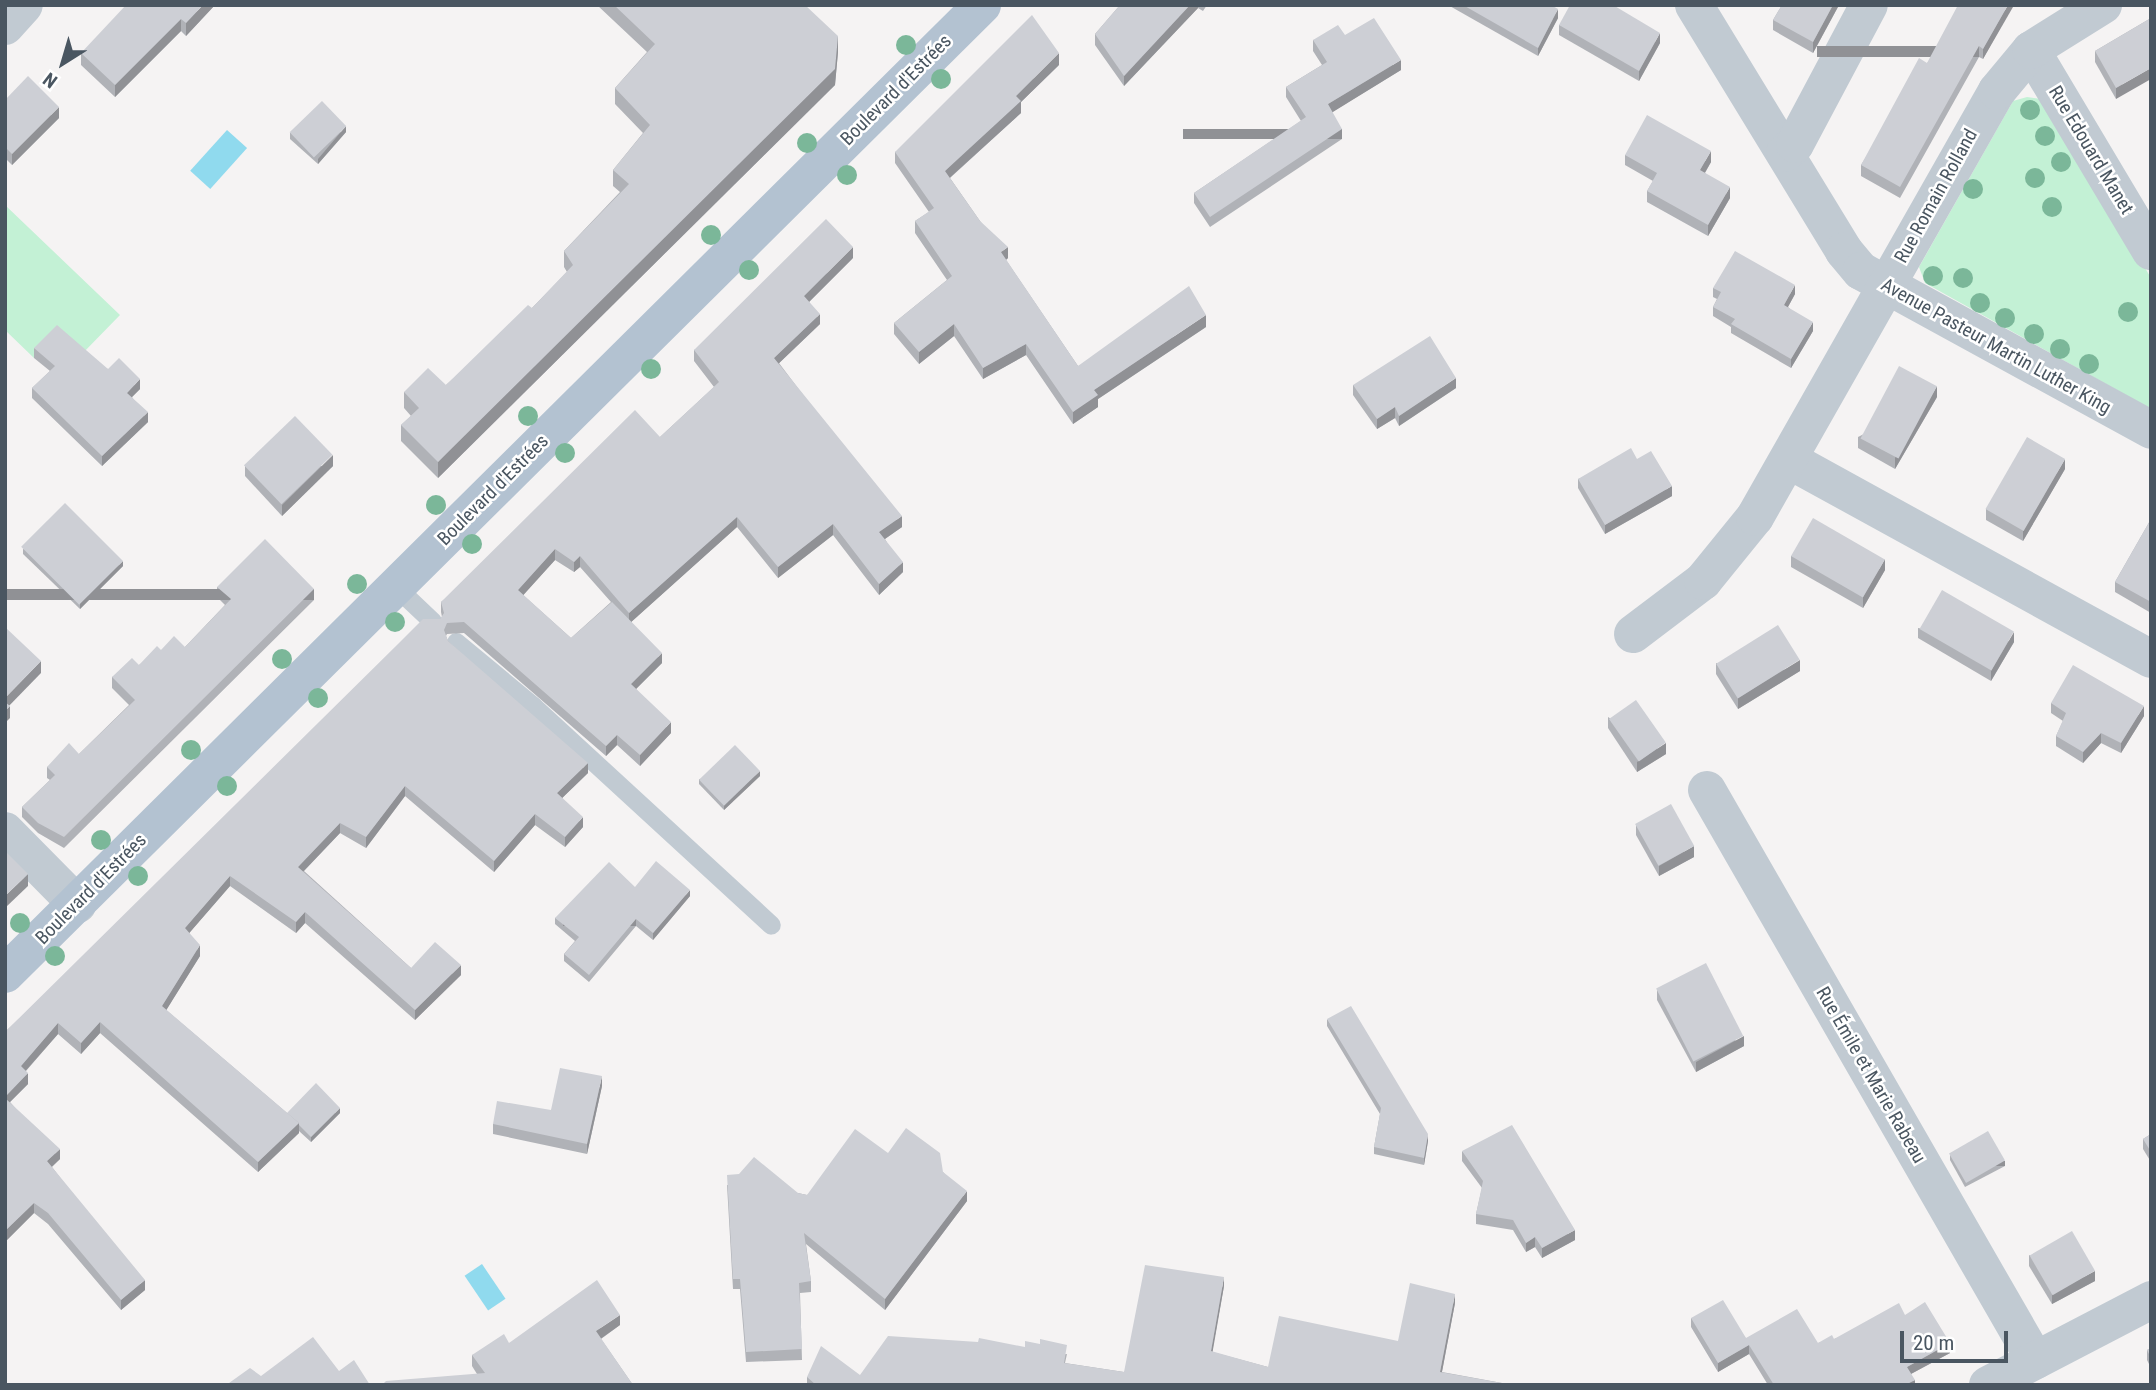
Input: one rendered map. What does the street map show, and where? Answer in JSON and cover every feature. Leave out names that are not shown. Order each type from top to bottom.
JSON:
[{"type":"main road","name":"Boulevard d'Estrées","points":[[5,974],[982,5]]},
{"type":"street","points":[[5,26],[24,5]]},
{"type":"street","name":"Avenue Pasteur Martin Luther King","points":[[1694,5],[1844,251],[1885,287],[2151,430]]},
{"type":"street","points":[[1785,153],[1794,144],[1869,5]]},
{"type":"street","name":"Rue Romain Rolland","points":[[1633,634],[1703,581],[1731,549],[1789,460],[1991,100],[2031,50],[2103,5]]},
{"type":"street","name":"Rue Edouard Manet","points":[[2031,50],[2151,251]]},
{"type":"street","points":[[1789,460],[2151,659]]},
{"type":"street","name":"Rue Émile et Marie Rabeau","points":[[1707,790],[2035,1360]]},
{"type":"street","points":[[5,831],[77,904]]},
{"type":"street","points":[[1988,1385],[2151,1300]]},
{"type":"lane","points":[[396,587],[432,621]]},
{"type":"lane","points":[[456,642],[533,706],[771,925]]},
{"type":"green space","points":[[2027,97],[2041,99],[2052,111],[2151,278],[2151,409],[1925,283],[1919,267],[2013,101]]},
{"type":"green space","points":[[5,205],[120,315],[81,355],[57,334],[34,358],[5,330]]},
{"type":"water","points":[[227,130],[247,148],[210,189],[190,171]]},
{"type":"water","points":[[482,1264],[505,1299],[488,1311],[465,1276]]},
{"type":"building","points":[[126,5],[203,5],[186,23],[181,19],[115,85],[81,53]]},
{"type":"building","points":[[614,5],[805,5],[838,36],[835,69],[438,462],[401,425],[419,408],[404,392],[428,368],[446,385],[528,305],[532,308],[573,265],[564,251],[629,184],[613,170],[650,125],[615,88],[655,44]]},
{"type":"building","points":[[1120,5],[1190,5],[1124,76],[1095,34]]},
{"type":"building","points":[[1463,5],[1551,5],[1558,9],[1538,48]]},
{"type":"building","points":[[1570,5],[1613,5],[1660,33],[1639,71],[1559,25]]},
{"type":"building","points":[[1782,5],[1833,5],[1813,42],[1773,20]]},
{"type":"building","points":[[1958,5],[2008,5],[1983,49],[1979,46],[1900,187],[1861,165],[1919,58],[1927,63]]},
{"type":"building","points":[[1032,15],[1059,53],[1016,96],[1021,101],[945,171],[980,221],[1008,247],[1001,252],[1078,366],[1189,286],[1206,315],[1094,390],[1098,395],[1073,412],[1026,344],[983,368],[954,324],[919,352],[894,323],[952,276],[915,221],[934,208],[895,152]]},
{"type":"building","points":[[1374,18],[1401,60],[1328,104],[1342,129],[1210,217],[1194,193],[1306,117],[1286,87],[1327,62],[1313,40],[1338,25],[1345,35]]},
{"type":"building","points":[[2151,18],[2151,68],[2116,88],[2095,51]]},
{"type":"building","points":[[28,76],[59,107],[12,154],[5,147],[5,100]]},
{"type":"building","points":[[322,101],[346,126],[314,157],[290,132]]},
{"type":"building","points":[[1647,115],[1711,151],[1700,170],[1730,187],[1708,225],[1647,191],[1657,173],[1625,155]]},
{"type":"building","points":[[826,219],[853,247],[804,296],[820,314],[774,358],[902,516],[879,532],[903,562],[879,584],[833,524],[778,567],[737,517],[629,613],[580,556],[574,562],[555,549],[518,590],[571,638],[612,602],[662,653],[631,684],[671,722],[640,755],[617,735],[606,746],[464,622],[447,623],[444,630],[448,641],[588,763],[557,793],[583,817],[565,837],[535,814],[494,861],[405,786],[366,837],[340,823],[298,867],[411,968],[435,942],[461,965],[415,1010],[305,912],[296,922],[230,876],[185,928],[200,945],[162,1006],[299,1123],[258,1162],[100,1022],[81,1043],[58,1023],[21,1066],[28,1073],[5,1097],[5,1032],[423,619],[440,619],[444,613],[441,602],[635,410],[660,437],[719,382],[694,350]]},
{"type":"building","points":[[1735,251],[1795,285],[1784,305],[1813,322],[1791,359],[1731,324],[1735,319],[1713,307],[1721,292],[1713,288]]},
{"type":"building","points":[[57,325],[108,369],[119,358],[140,379],[127,393],[148,412],[102,456],[32,388],[55,366],[34,348]]},
{"type":"building","points":[[1430,336],[1456,378],[1399,416],[1395,407],[1377,419],[1353,385]]},
{"type":"building","points":[[1899,366],[1937,386],[1898,459],[1861,438]]},
{"type":"building","points":[[295,416],[333,455],[281,504],[244,465]]},
{"type":"building","points":[[2027,437],[2065,459],[2024,531],[1986,509]]},
{"type":"building","points":[[1631,448],[1637,459],[1651,451],[1672,486],[1605,525],[1578,479]]},
{"type":"building","points":[[65,503],[123,561],[79,605],[21,547]]},
{"type":"building","points":[[1813,518],[1885,560],[1863,598],[1791,556]]},
{"type":"building","points":[[2151,519],[2151,602],[2115,582]]},
{"type":"building","points":[[265,539],[314,589],[64,837],[38,823],[22,807],[55,775],[47,767],[69,743],[79,754],[135,700],[112,677],[132,658],[139,665],[157,646],[161,650],[174,636],[185,647],[231,599],[217,587]]},
{"type":"building","points":[[1942,590],[2014,632],[1991,670],[1920,629]]},
{"type":"building","points":[[1778,625],[1800,660],[1738,698],[1716,664]]},
{"type":"building","points":[[5,627],[41,661],[5,698]]},
{"type":"building","points":[[2073,665],[2144,706],[2121,743],[2101,733],[2083,752],[2056,736],[2066,713],[2051,703]]},
{"type":"building","points":[[1636,700],[1666,743],[1639,762],[1609,719]]},
{"type":"building","points":[[735,745],[760,771],[724,806],[699,780]]},
{"type":"building","points":[[1671,804],[1694,846],[1658,866],[1635,824]]},
{"type":"building","points":[[5,851],[28,874],[5,896]]},
{"type":"building","points":[[656,861],[690,890],[653,933],[636,919],[589,975],[564,954],[579,937],[555,918],[609,862],[635,887]]},
{"type":"building","points":[[1706,963],[1743,1036],[1693,1061],[1656,988]]},
{"type":"building","points":[[1351,1006],[1428,1134],[1424,1158],[1374,1147],[1381,1108],[1327,1019]]},
{"type":"building","points":[[560,1068],[602,1076],[587,1144],[493,1124],[497,1101],[551,1110]]},
{"type":"building","points":[[316,1083],[340,1108],[311,1137],[287,1113]]},
{"type":"building","points":[[5,1098],[60,1149],[47,1161],[145,1280],[121,1300],[48,1213],[34,1203],[5,1231]]},
{"type":"building","points":[[1512,1125],[1575,1230],[1542,1248],[1535,1237],[1526,1243],[1513,1220],[1476,1214],[1483,1181],[1462,1151]]},
{"type":"building","points":[[906,1128],[940,1153],[943,1172],[967,1191],[885,1299],[804,1233],[811,1281],[799,1283],[802,1349],[746,1352],[740,1279],[733,1279],[727,1175],[739,1174],[754,1157],[798,1193],[807,1195],[855,1129],[888,1153]]},
{"type":"building","points":[[1988,1131],[2005,1160],[1966,1183],[1949,1154]]},
{"type":"building","points":[[2151,1134],[2151,1152],[2143,1139]]},
{"type":"building","points":[[2072,1231],[2095,1271],[2053,1295],[2030,1256]]},
{"type":"building","points":[[1145,1265],[1224,1277],[1211,1351],[1268,1367],[1279,1316],[1398,1341],[1410,1283],[1455,1294],[1440,1372],[1513,1385],[816,1385],[807,1377],[821,1346],[860,1375],[888,1336],[978,1342],[979,1338],[1025,1347],[1025,1341],[1040,1344],[1040,1339],[1067,1345],[1064,1363],[1124,1372]]},
{"type":"building","points":[[597,1280],[620,1315],[596,1331],[633,1385],[382,1385],[386,1381],[485,1373],[472,1355],[504,1334],[509,1343]]},
{"type":"building","points":[[1723,1300],[1746,1338],[1797,1309],[1818,1343],[1832,1335],[1834,1339],[1899,1303],[1905,1315],[1925,1302],[1950,1343],[1907,1367],[1915,1380],[1905,1385],[1774,1385],[1749,1345],[1718,1363],[1691,1318]]},
{"type":"building","points":[[313,1337],[339,1371],[354,1360],[370,1385],[230,1385],[229,1383],[250,1368],[261,1376]]}]
